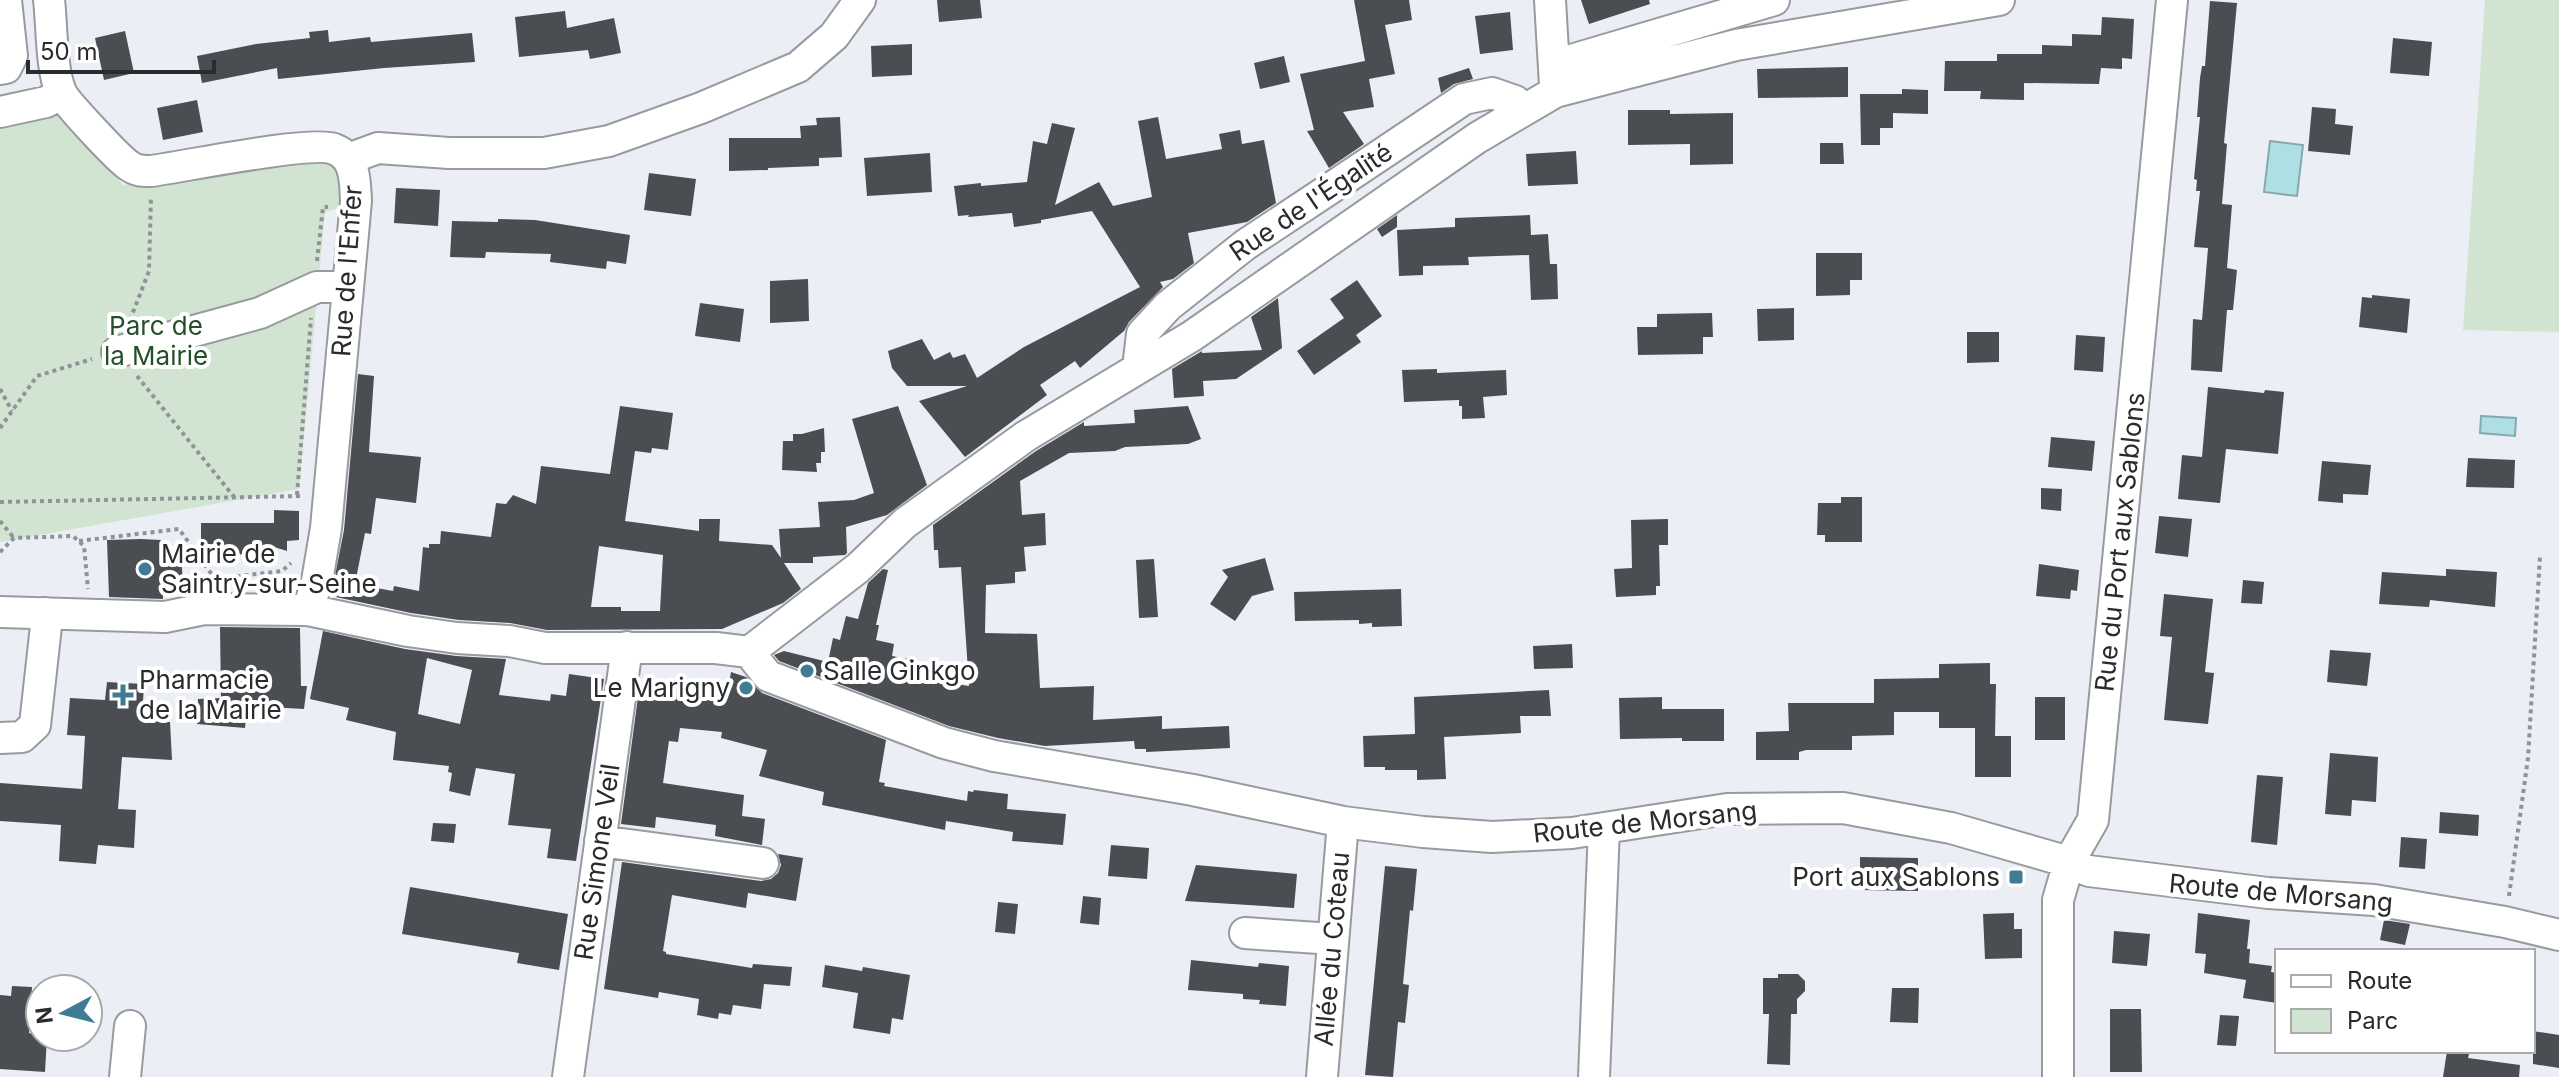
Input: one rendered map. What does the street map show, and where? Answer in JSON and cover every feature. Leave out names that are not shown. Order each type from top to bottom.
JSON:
[{"type":"street","points":[[0,69],[6,68],[12,56],[6,0]]},
{"type":"street","points":[[49,0],[61,94],[126,164],[138,171],[151,171]]},
{"type":"street","points":[[348,159],[378,148],[449,153],[544,153],[609,141],[701,108],[798,67],[834,36],[860,0]]},
{"type":"street","points":[[1550,0],[1555,92]]},
{"type":"street","points":[[1555,92],[1568,61],[1774,0]]},
{"type":"street","name":"Rue de l'Égalité","points":[[749,652],[858,568],[905,523],[1026,436],[1192,336],[1464,146],[1555,92],[1736,45],[1999,0]]},
{"type":"street","name":"Rue du Port aux Sablons","points":[[2058,1077],[2058,900],[2069,862],[2093,820],[2172,0]]},
{"type":"street","name":"Rue de l'Égalité","points":[[1138,368],[1142,334],[1168,306],[1245,245],[1464,99],[1492,93],[1515,101],[1523,110]]},
{"type":"street","points":[[0,112],[46,102],[61,94]]},
{"type":"street","name":"Rue de l'Enfer","points":[[151,171],[306,147],[333,148],[348,159],[355,172],[356,201],[326,528],[317,581],[308,610]]},
{"type":"street","points":[[117,352],[260,313],[314,288],[347,287]]},
{"type":"street","points":[[0,612],[165,617],[204,609],[308,610],[408,631],[509,641],[526,646],[716,648],[749,652]]},
{"type":"street","points":[[0,738],[22,737],[35,725],[45,613]]},
{"type":"street","name":"Rue Simone Veil","points":[[568,1077],[627,647]]},
{"type":"street","name":"Route de Morsang","points":[[749,652],[768,676],[944,743],[994,756],[1193,790],[1343,822],[1492,837],[1572,833],[1727,809],[1843,808],[1951,828],[2069,862],[2089,871],[2268,893],[2374,900],[2505,922],[2559,935]]},
{"type":"street","name":"Allée du Coteau","points":[[1322,1077],[1343,822]]},
{"type":"street","points":[[1594,1077],[1604,828]]},
{"type":"street","points":[[600,841],[763,863]]},
{"type":"street","points":[[1245,933],[1333,939]]},
{"type":"street","points":[[125,1077],[130,1026]]},
{"type":"path","points":[[117,352],[149,271],[151,171]]},
{"type":"path","points":[[297,495],[323,207],[356,201]]},
{"type":"path","points":[[0,428],[37,376],[117,352]]},
{"type":"path","points":[[117,352],[235,498]]},
{"type":"path","points":[[0,389],[12,411]]},
{"type":"path","points":[[0,502],[306,497]]},
{"type":"path","points":[[0,521],[14,538]]},
{"type":"path","points":[[79,541],[179,529],[215,579],[282,571],[301,554]]},
{"type":"path","points":[[0,552],[14,538],[73,536],[84,546],[91,614]]},
{"type":"path","points":[[2505,922],[2528,758],[2540,556]]},
{"type":"green space","points":[[2485,0],[2559,0],[2559,332],[2463,330]]},
{"type":"green space","name":"Parc de la Mairie","points":[[58,107],[123,185],[300,157],[335,164],[342,177],[344,207],[325,212],[299,489],[0,542],[0,119]]},
{"type":"water","points":[[2270,141],[2303,145],[2297,196],[2264,192]]},
{"type":"water","points":[[2481,416],[2516,418],[2515,436],[2480,433]]},
{"type":"building","points":[[937,0],[980,0],[982,18],[939,22]]},
{"type":"building","points":[[1354,0],[1409,0],[1412,20],[1385,25],[1395,74],[1369,79],[1374,107],[1343,112],[1364,144],[1329,168],[1307,131],[1314,130],[1300,74],[1365,61]]},
{"type":"building","points":[[1581,0],[1649,0],[1650,4],[1589,24]]},
{"type":"building","points":[[2210,1],[2237,3],[2224,143],[2227,144],[2222,204],[2232,205],[2227,268],[2237,270],[2233,310],[2227,310],[2222,372],[2191,370],[2193,319],[2202,320],[2208,248],[2194,247],[2200,191],[2196,191],[2197,180],[2194,179],[2200,78],[2202,66],[2205,66]]},
{"type":"building","points":[[565,11],[567,28],[614,18],[621,53],[590,59],[588,50],[519,57],[515,17]]},
{"type":"building","points":[[1510,12],[1513,50],[1480,54],[1475,16]]},
{"type":"building","points":[[2102,17],[2134,19],[2132,59],[2122,58],[2122,69],[2101,68],[2099,84],[2024,83],[2024,100],[1980,99],[1981,91],[1944,91],[1945,61],[1997,61],[1997,54],[2042,54],[2042,45],[2072,46],[2072,34],[2101,35]]},
{"type":"building","points":[[328,30],[329,42],[370,37],[371,42],[472,33],[475,62],[278,79],[277,68],[202,83],[197,56],[256,44],[310,38],[309,32]]},
{"type":"building","points":[[125,31],[134,73],[104,80],[95,38]]},
{"type":"building","points":[[2393,38],[2432,42],[2429,76],[2390,73]]},
{"type":"building","points":[[912,44],[912,75],[872,77],[871,46]]},
{"type":"building","points":[[1284,56],[1290,82],[1260,89],[1254,63]]},
{"type":"building","points":[[1848,67],[1848,97],[1758,98],[1757,69]]},
{"type":"building","points":[[1469,68],[1473,79],[1454,84],[1441,93],[1438,78]]},
{"type":"building","points":[[1902,89],[1928,90],[1928,114],[1893,113],[1893,128],[1880,128],[1880,145],[1861,145],[1860,94],[1902,94]]},
{"type":"building","points":[[197,100],[203,132],[163,140],[157,108]]},
{"type":"building","points":[[2312,107],[2336,109],[2335,124],[2353,126],[2350,155],[2308,151]]},
{"type":"building","points":[[1628,110],[1670,110],[1670,114],[1733,113],[1733,164],[1690,165],[1690,144],[1628,145]]},
{"type":"building","points":[[840,117],[842,157],[819,158],[819,166],[729,171],[729,138],[801,138],[800,126],[817,125],[816,118]]},
{"type":"building","points":[[1158,117],[1166,159],[1222,149],[1219,134],[1240,130],[1242,144],[1264,140],[1276,203],[1247,222],[1188,233],[1194,263],[1173,279],[1160,282],[1163,287],[1124,331],[1080,368],[1075,361],[1040,385],[1047,395],[965,457],[919,401],[967,386],[907,386],[892,368],[888,351],[922,339],[934,360],[950,352],[953,358],[965,354],[977,378],[1024,347],[1140,287],[1092,211],[1014,227],[1012,213],[958,216],[954,186],[1027,182],[1033,141],[1047,144],[1052,123],[1075,128],[1055,205],[1099,182],[1113,206],[1152,197],[1138,121]]},
{"type":"building","points":[[1820,143],[1843,143],[1844,164],[1820,164]]},
{"type":"building","points":[[1576,151],[1578,184],[1528,186],[1526,154]]},
{"type":"building","points":[[930,153],[932,192],[867,196],[864,158]]},
{"type":"building","points":[[649,173],[696,179],[691,216],[644,210]]},
{"type":"building","points":[[396,188],[440,190],[438,226],[394,223]]},
{"type":"building","points":[[1397,215],[1397,227],[1382,237],[1377,229]]},
{"type":"building","points":[[1530,215],[1531,235],[1548,234],[1550,264],[1557,264],[1558,299],[1531,300],[1529,255],[1468,257],[1469,265],[1423,266],[1423,275],[1399,276],[1397,230],[1455,227],[1455,218]]},
{"type":"building","points":[[498,219],[535,220],[630,235],[626,264],[607,261],[606,269],[550,262],[551,254],[486,252],[485,258],[450,257],[452,221],[498,222]]},
{"type":"building","points":[[1816,253],[1862,253],[1862,280],[1850,280],[1850,295],[1816,296]]},
{"type":"building","points":[[808,279],[809,321],[770,323],[770,281]]},
{"type":"building","points":[[1357,280],[1382,316],[1356,335],[1361,342],[1314,375],[1297,351],[1344,318],[1330,299]]},
{"type":"building","points":[[2372,295],[2410,299],[2407,333],[2359,327],[2362,297],[2372,298]]},
{"type":"building","points":[[1278,298],[1282,348],[1236,379],[1203,381],[1204,396],[1174,398],[1172,369],[1202,351],[1262,350],[1251,317]]},
{"type":"building","points":[[700,303],[744,309],[740,342],[695,336]]},
{"type":"building","points":[[1794,308],[1794,340],[1758,341],[1757,309]]},
{"type":"building","points":[[1712,313],[1713,337],[1703,337],[1703,354],[1638,355],[1637,327],[1657,327],[1657,314]]},
{"type":"building","points":[[1967,332],[1999,332],[1999,362],[1967,363]]},
{"type":"building","points":[[2076,335],[2105,337],[2103,372],[2074,370]]},
{"type":"building","points":[[1437,369],[1437,373],[1506,370],[1507,395],[1483,397],[1485,418],[1462,419],[1459,400],[1404,402],[1402,370]]},
{"type":"building","points":[[358,374],[374,376],[369,452],[421,457],[416,503],[376,498],[371,534],[365,533],[355,584],[393,591],[394,586],[419,591],[423,547],[440,544],[441,531],[491,537],[496,503],[506,504],[513,495],[536,504],[541,466],[610,474],[620,406],[673,413],[668,450],[652,448],[651,453],[635,451],[625,521],[699,531],[699,519],[720,519],[719,541],[772,545],[781,558],[779,529],[820,527],[818,502],[854,500],[874,493],[852,419],[898,406],[927,485],[887,515],[846,527],[845,555],[813,557],[813,563],[784,563],[801,589],[783,603],[722,629],[547,630],[411,613],[331,596],[344,530]],"holes":[[[599,546],[663,555],[660,611],[591,607]]]},
{"type":"building","points":[[2208,387],[2284,392],[2278,454],[2226,449],[2220,503],[2178,499],[2182,455],[2202,457]]},
{"type":"building","points":[[1188,406],[1201,439],[1188,444],[1069,453],[1020,481],[1022,515],[1045,513],[1046,545],[1024,547],[1026,571],[1015,572],[1015,583],[986,585],[985,633],[1037,634],[1040,688],[1094,686],[1093,720],[1162,716],[1162,729],[1229,726],[1230,748],[1146,752],[1146,749],[1135,749],[1134,741],[1045,746],[998,738],[949,726],[779,661],[774,655],[784,651],[828,662],[833,638],[840,640],[846,616],[858,619],[868,583],[883,569],[888,570],[876,625],[879,625],[876,640],[894,644],[892,656],[914,660],[912,677],[969,686],[961,567],[939,568],[938,550],[934,550],[933,525],[1036,451],[1084,422],[1084,426],[1135,423],[1134,410]]},
{"type":"building","points":[[824,428],[825,452],[821,452],[821,463],[816,463],[817,472],[782,470],[783,441],[793,441],[793,434]]},
{"type":"building","points":[[2051,437],[2095,441],[2092,471],[2048,467]]},
{"type":"building","points":[[2468,458],[2515,460],[2514,488],[2466,487]]},
{"type":"building","points":[[2322,461],[2371,465],[2368,495],[2343,494],[2343,503],[2318,501]]},
{"type":"building","points":[[2041,488],[2062,489],[2061,511],[2041,509]]},
{"type":"building","points":[[1841,497],[1862,497],[1862,542],[1825,542],[1825,535],[1817,535],[1818,503],[1841,503]]},
{"type":"building","points":[[274,510],[299,511],[299,540],[287,541],[287,551],[274,547],[274,555],[256,550],[256,558],[239,554],[239,561],[219,556],[219,549],[201,544],[201,523],[274,523]]},
{"type":"building","points":[[2159,516],[2192,519],[2188,557],[2155,553]]},
{"type":"building","points":[[1668,519],[1668,545],[1659,545],[1660,586],[1656,586],[1656,595],[1616,597],[1614,569],[1632,568],[1631,520]]},
{"type":"building","name":"Mairie de Saintry-sur-Seine","points":[[107,540],[161,540],[162,555],[181,554],[183,584],[163,584],[163,599],[109,597]]},
{"type":"building","points":[[1265,558],[1274,590],[1252,596],[1235,621],[1210,604],[1228,577],[1222,570]]},
{"type":"building","points":[[1154,559],[1158,617],[1139,618],[1136,560]]},
{"type":"building","points":[[2039,564],[2079,570],[2077,591],[2071,590],[2070,599],[2036,596]]},
{"type":"building","points":[[2446,569],[2497,572],[2495,607],[2430,600],[2429,607],[2379,604],[2382,572],[2446,576]]},
{"type":"building","points":[[2243,580],[2264,582],[2262,604],[2241,603]]},
{"type":"building","points":[[1401,589],[1402,626],[1372,627],[1372,623],[1359,624],[1359,620],[1295,621],[1294,592]]},
{"type":"building","points":[[2164,594],[2213,599],[2205,672],[2214,673],[2208,724],[2164,720],[2172,637],[2160,636]]},
{"type":"building","points":[[220,627],[300,628],[301,686],[307,686],[304,709],[247,706],[245,728],[197,724],[198,699],[221,698]]},
{"type":"building","points":[[323,631],[405,649],[506,659],[499,695],[550,701],[551,694],[566,696],[569,674],[604,679],[576,861],[547,858],[551,829],[508,825],[515,774],[476,768],[470,796],[449,791],[452,773],[448,772],[449,766],[393,760],[396,732],[346,720],[349,708],[310,699]],"holes":[[[427,658],[472,670],[460,724],[418,714]]]},
{"type":"building","points":[[1572,644],[1573,668],[1534,669],[1533,646]]},
{"type":"building","points":[[2330,650],[2371,653],[2367,686],[2327,682]]},
{"type":"building","points":[[1990,663],[1990,684],[1996,684],[1995,736],[2011,736],[2011,777],[1975,777],[1975,728],[1939,728],[1939,712],[1894,712],[1894,735],[1852,736],[1852,750],[1806,750],[1799,752],[1799,760],[1756,760],[1756,732],[1789,731],[1788,703],[1874,703],[1874,679],[1939,678],[1939,664]]},
{"type":"building","points":[[731,672],[746,677],[762,693],[886,740],[879,782],[885,783],[884,786],[967,801],[968,791],[1008,794],[1007,809],[1066,814],[1063,845],[1012,841],[1013,832],[946,821],[945,830],[822,805],[824,792],[759,776],[767,750],[721,738],[722,732],[680,728],[678,742],[669,741],[663,783],[744,795],[742,816],[765,819],[762,845],[715,836],[716,825],[656,817],[655,828],[621,824],[640,682],[728,690]]},
{"type":"building","points":[[107,682],[144,684],[142,720],[170,722],[172,760],[122,757],[118,809],[136,810],[134,848],[98,845],[96,864],[59,861],[61,825],[0,821],[0,783],[82,789],[85,736],[67,735],[70,698],[105,700]]},
{"type":"building","points":[[1549,690],[1551,716],[1520,716],[1521,733],[1444,737],[1446,779],[1417,780],[1417,770],[1364,767],[1363,736],[1415,734],[1414,697]]},
{"type":"building","points":[[1662,697],[1662,709],[1724,709],[1724,741],[1620,739],[1619,698]]},
{"type":"building","points":[[2035,697],[2065,697],[2065,740],[2035,740]]},
{"type":"building","points":[[2330,753],[2378,757],[2376,802],[2352,800],[2351,816],[2325,814]]},
{"type":"building","points":[[2257,775],[2283,777],[2277,845],[2251,842]]},
{"type":"building","points":[[2440,812],[2479,815],[2478,836],[2439,833]]},
{"type":"building","points":[[433,823],[456,824],[454,843],[431,841]]},
{"type":"building","points":[[2401,837],[2427,839],[2425,869],[2399,867]]},
{"type":"building","points":[[1111,845],[1149,848],[1147,879],[1108,876]]},
{"type":"building","points":[[778,854],[803,858],[796,901],[748,893],[746,908],[672,895],[663,951],[752,968],[753,964],[792,967],[790,986],[764,984],[761,1009],[733,1005],[731,1015],[719,1013],[718,1019],[697,1015],[699,999],[659,992],[658,998],[604,989],[622,862],[761,881],[771,879],[778,873],[781,865]]},
{"type":"building","points":[[1860,857],[1918,858],[1918,891],[1860,890]]},
{"type":"building","points":[[1196,865],[1297,874],[1294,908],[1185,901]]},
{"type":"building","points":[[1385,866],[1417,869],[1403,984],[1409,985],[1405,1023],[1398,1022],[1393,1077],[1365,1075]]},
{"type":"building","points":[[410,887],[568,914],[559,970],[517,963],[519,953],[402,934]]},
{"type":"building","points":[[1083,896],[1101,898],[1099,925],[1080,923]]},
{"type":"building","points":[[998,902],[1018,904],[1015,934],[995,932]]},
{"type":"building","points":[[2014,913],[2014,929],[2022,929],[2022,958],[1985,959],[1983,914]]},
{"type":"building","points":[[2198,913],[2250,920],[2249,963],[2272,966],[2271,972],[2275,973],[2275,1003],[2243,998],[2246,980],[2204,973],[2206,954],[2195,953]]},
{"type":"building","points":[[2384,920],[2410,924],[2405,945],[2380,940]]},
{"type":"building","points":[[2114,931],[2150,934],[2147,966],[2112,963]]},
{"type":"building","points":[[1191,960],[1258,967],[1259,963],[1289,966],[1286,1006],[1259,1004],[1260,1000],[1243,999],[1243,994],[1188,990]]},
{"type":"building","points":[[825,965],[862,971],[863,967],[910,975],[903,1020],[892,1018],[890,1034],[853,1028],[858,993],[822,987]]},
{"type":"building","points":[[1778,974],[1798,974],[1805,981],[1805,991],[1797,999],[1797,1014],[1791,1014],[1790,1065],[1767,1064],[1769,1014],[1763,1014],[1763,978],[1778,978]]},
{"type":"building","points":[[12,986],[24,987],[24,1053],[46,1053],[45,1072],[0,1069],[0,995],[11,996]]},
{"type":"building","points":[[1892,988],[1919,988],[1918,1023],[1890,1022]]},
{"type":"building","points":[[2110,1009],[2141,1009],[2142,1072],[2110,1072]]},
{"type":"building","points":[[2220,1015],[2239,1016],[2236,1046],[2217,1045]]},
{"type":"building","points":[[2535,1031],[2559,1035],[2559,1068],[2533,1064]]},
{"type":"building","points":[[2447,1053],[2469,1054],[2468,1058],[2520,1065],[2519,1077],[2443,1077]]},
{"type":"place","name":"Mairie de Saintry-sur-Seine","points":[[145,569]]},
{"type":"place","name":"Salle Ginkgo","points":[[807,671]]},
{"type":"place","name":"Le Marigny","points":[[746,688]]},
{"type":"place","name":"Pharmacie de la Mairie","points":[[123,695]]},
{"type":"place","name":"Port aux Sablons","points":[[2016,877]]}]
